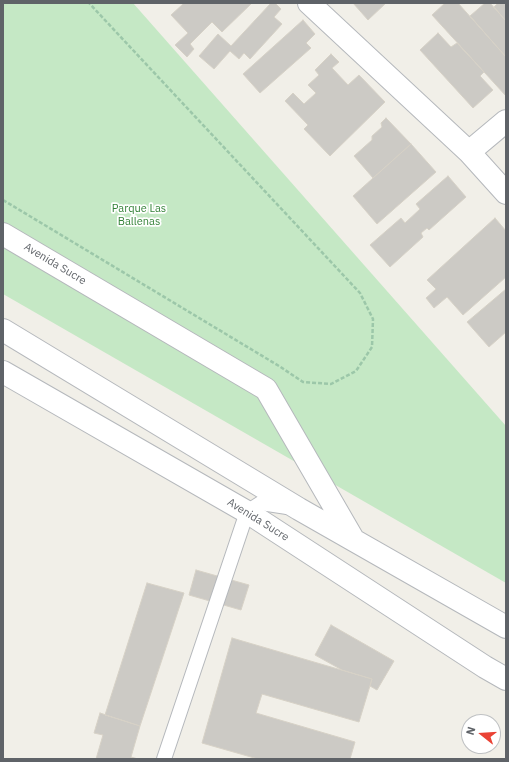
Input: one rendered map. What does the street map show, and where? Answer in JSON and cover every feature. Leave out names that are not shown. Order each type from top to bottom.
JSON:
[{"type":"street","points":[[309,3],[469,152],[506,193]]},
{"type":"street","points":[[469,152],[506,121]]},
{"type":"street","name":"Avenida Sucre","points":[[3,234],[266,389],[354,540]]},
{"type":"street","name":"Avenida Sucre","points":[[3,330],[299,509],[506,627]]},
{"type":"street","name":"Avenida Sucre","points":[[3,372],[247,512],[485,667],[506,679]]},
{"type":"street","points":[[120,439],[139,412]]},
{"type":"lane","points":[[164,759],[247,512],[261,502],[299,509]]},
{"type":"path","points":[[3,200],[279,366],[303,382],[331,384],[350,375],[356,371],[372,347],[373,318],[360,293],[89,3]]},
{"type":"green space","name":"Parque Las Ballenas","points":[[3,3],[133,3],[506,426],[506,583],[3,294]]},
{"type":"building","points":[[182,3],[252,3],[222,32],[212,22],[190,44],[194,49],[187,57],[175,45],[188,33],[171,15],[183,4]]},
{"type":"building","points":[[271,3],[275,3],[281,9],[274,17],[282,24],[250,59],[244,53],[239,59],[230,51],[214,69],[199,56],[218,34],[231,46]]},
{"type":"building","points":[[353,3],[386,3],[368,20]]},
{"type":"building","points":[[445,3],[458,3],[506,57],[506,96],[432,15]]},
{"type":"building","points":[[485,3],[490,3],[506,21],[506,57],[470,16]]},
{"type":"building","points":[[498,3],[506,3],[506,21],[494,7]]},
{"type":"building","points":[[303,20],[315,34],[306,43],[311,48],[260,93],[243,74]]},
{"type":"building","points":[[438,33],[451,47],[457,43],[484,72],[480,76],[493,90],[473,108],[420,50]]},
{"type":"building","points":[[331,54],[339,62],[332,68],[348,85],[359,75],[385,102],[330,156],[304,129],[308,125],[285,101],[293,93],[304,104],[316,93],[308,85],[319,75],[315,70]]},
{"type":"building","points":[[386,118],[411,144],[373,178],[354,156],[372,140],[372,136],[382,127],[381,123]]},
{"type":"building","points":[[411,144],[436,172],[377,224],[353,196]]},
{"type":"building","points":[[448,176],[466,197],[429,230],[427,228],[421,233],[423,237],[390,267],[370,245],[401,218],[405,223],[420,209],[416,204]]},
{"type":"building","points":[[495,218],[506,231],[506,277],[463,315],[447,297],[434,308],[426,298],[436,289],[427,280]]},
{"type":"building","points":[[506,289],[506,332],[489,347],[467,322]]},
{"type":"building","points":[[196,570],[249,585],[241,610],[189,595]]},
{"type":"building","points":[[147,583],[184,593],[140,726],[105,715]]},
{"type":"building","points":[[331,625],[394,661],[377,690],[370,686],[372,679],[342,670],[315,655]]},
{"type":"building","points":[[232,638],[372,679],[359,722],[262,694],[256,713],[355,742],[350,759],[258,759],[202,743]]},
{"type":"building","points":[[100,713],[140,726],[131,757],[138,759],[96,759],[103,735],[94,733]]}]
